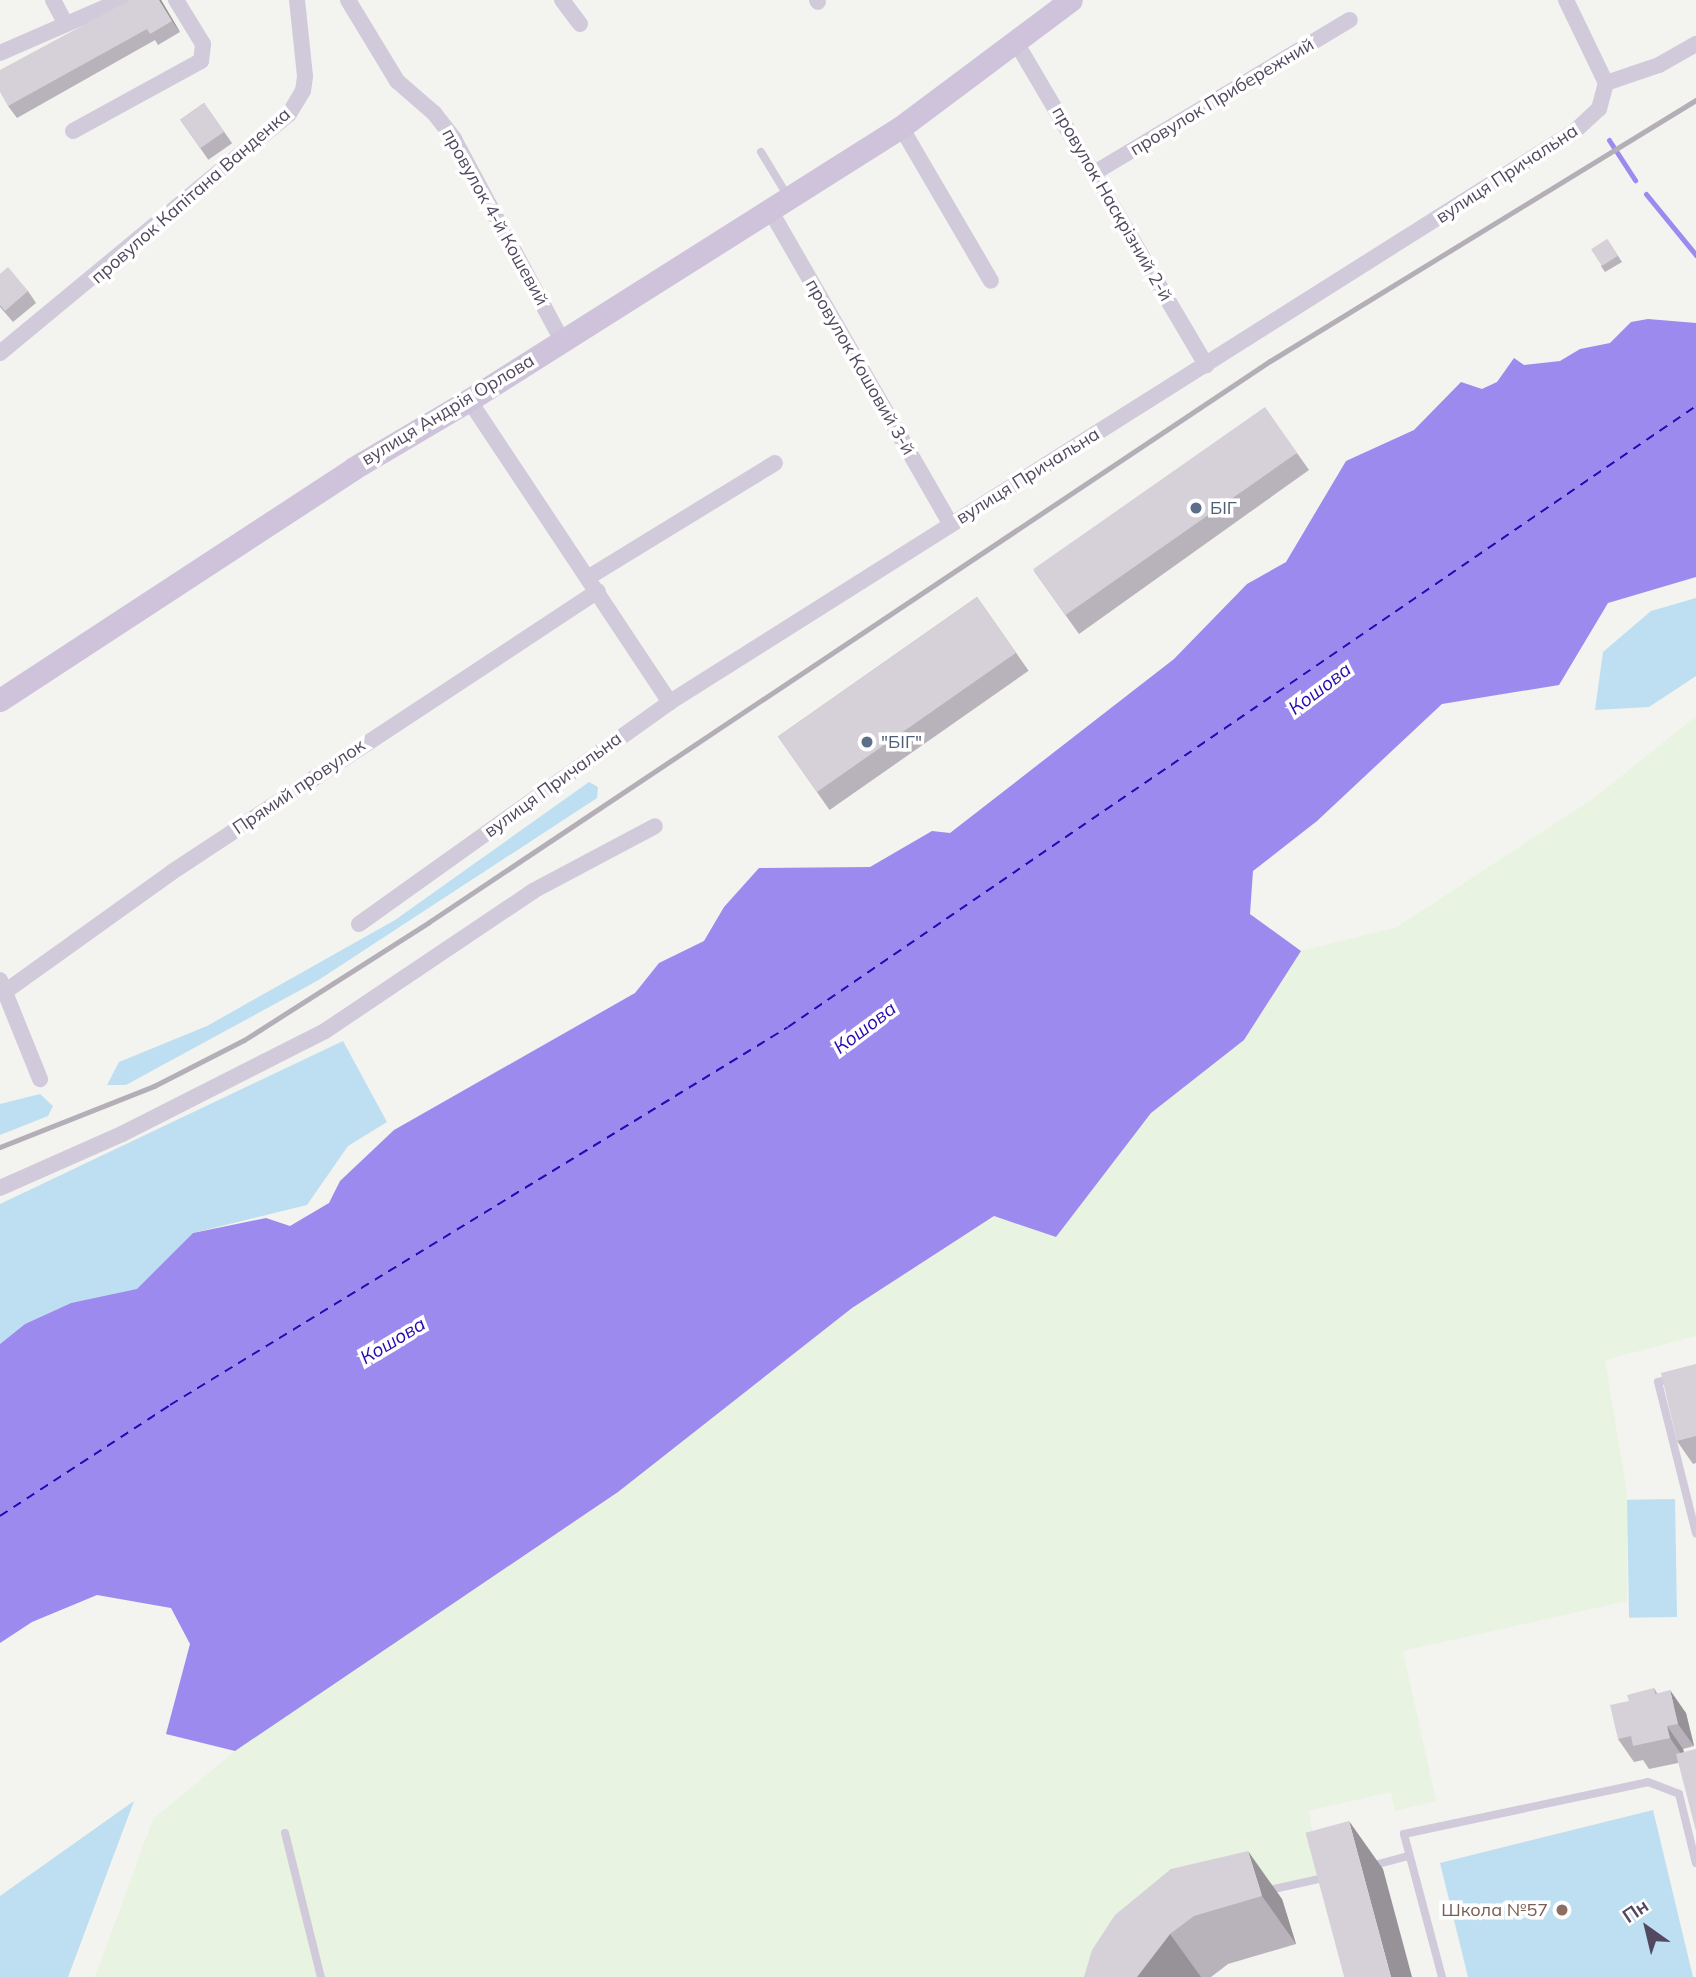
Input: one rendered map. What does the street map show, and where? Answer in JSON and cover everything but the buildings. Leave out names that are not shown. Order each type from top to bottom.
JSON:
[{"type":"street","points":[[53,0],[65,23]]},
{"type":"street","points":[[0,53],[122,0]]},
{"type":"street","points":[[73,131],[201,61],[203,44],[176,0]]},
{"type":"street","name":"провулок Капітана Ванденка","points":[[0,353],[289,114],[303,91],[305,76],[298,0]]},
{"type":"street","name":"провулок 4-й Кошевий","points":[[348,0],[397,81],[434,113],[454,139],[562,340]]},
{"type":"street","points":[[562,0],[579,23]]},
{"type":"street","name":"вулиця Андрія Орлова","points":[[0,700],[354,468],[469,400],[901,127],[1017,44],[1071,0]]},
{"type":"street","points":[[1566,0],[1606,83],[1659,65],[1696,44]]},
{"type":"street","name":"провулок Прибережний","points":[[1094,173],[1350,20]]},
{"type":"street","name":"провулок Наскрізний 2-й","points":[[1017,44],[1206,365]]},
{"type":"street","name":"вулиця Причальна","points":[[359,924],[670,702],[1586,124],[1599,109],[1606,83]]},
{"type":"street","points":[[901,127],[991,281]]},
{"type":"street","name":"провулок Кошовий 3-й","points":[[779,204],[951,525]]},
{"type":"street","points":[[469,400],[594,584],[670,702]]},
{"type":"street","name":"Прямий провулок","points":[[3,985],[775,463]]},
{"type":"street","points":[[0,1188],[122,1134],[325,1031],[533,891],[655,826]]},
{"type":"street","points":[[3,985],[40,1079]]},
{"type":"lane","points":[[761,152],[779,204]]},
{"type":"lane","points":[[1683,1376],[1658,1382],[1696,1533]]},
{"type":"lane","points":[[1442,1977],[1404,1834],[1648,1782],[1679,1794],[1696,1863]]},
{"type":"lane","points":[[1681,1804],[1688,1797]]},
{"type":"lane","points":[[285,1833],[321,1977]]},
{"type":"lane","points":[[1360,1868],[1409,1856]]},
{"type":"lane","points":[[1251,1894],[1335,1875]]},
{"type":"lane","points":[[1323,1878],[1326,1890]]},
{"type":"shaded area","points":[[1696,598],[1696,676],[1649,707],[1595,710],[1603,652],[1651,611]]},
{"type":"shaded area","points":[[589,782],[598,787],[597,798],[317,981],[126,1085],[107,1085],[119,1062],[207,1026],[395,920]]},
{"type":"shaded area","points":[[343,1041],[387,1122],[348,1146],[307,1205],[193,1233],[137,1291],[71,1303],[25,1324],[0,1344],[0,1204]]},
{"type":"shaded area","points":[[40,1094],[53,1106],[48,1116],[0,1135],[0,1104]]},
{"type":"shaded area","points":[[1675,1499],[1677,1617],[1629,1618],[1627,1500]]},
{"type":"shaded area","points":[[134,1801],[68,1977],[0,1977],[0,1896]]},
{"type":"shaded area","name":"Школа №57","points":[[1653,1810],[1693,1977],[1468,1977],[1440,1863]]},
{"type":"sand","points":[[1696,716],[1696,1336],[1605,1360],[1627,1493],[1627,1601],[1403,1651],[1436,1801],[1395,1811],[1391,1792],[1308,1811],[1323,1878],[1251,1894],[1124,1977],[95,1977],[153,1819],[235,1751],[618,1492],[852,1308],[994,1216],[1056,1237],[1151,1113],[1244,1040],[1301,951],[1397,927],[1594,798]]},
{"type":"water","name":"Кошова","points":[[1648,319],[1696,323],[1696,577],[1608,603],[1559,685],[1442,704],[1317,821],[1253,871],[1250,914],[1301,951],[1244,1040],[1151,1113],[1056,1237],[994,1216],[852,1308],[618,1492],[235,1751],[166,1734],[190,1644],[171,1608],[97,1595],[32,1622],[0,1643],[0,1344],[25,1324],[71,1303],[137,1289],[193,1233],[266,1218],[290,1226],[329,1203],[340,1181],[394,1130],[635,993],[659,963],[704,941],[724,907],[759,868],[870,867],[932,831],[950,833],[1174,659],[1247,584],[1286,562],[1346,461],[1414,430],[1461,382],[1482,389],[1497,382],[1514,358],[1524,365],[1560,361],[1580,349],[1610,343],[1631,322]]},
{"type":"waterway","points":[[1609,140],[1635,180]]},
{"type":"waterway","points":[[1646,194],[1696,255]]},
{"type":"ferry route","points":[[0,1516],[170,1405],[788,1027],[1696,406]]},
{"type":"railway","points":[[0,1147],[154,1086],[244,1040],[429,922],[1270,361],[1696,100]]},
{"type":"place","name":"БІГ","points":[[1196,508]]},
{"type":"place","name":"\"БІГ\"","points":[[867,742]]},
{"type":"place","name":"Школа №57","points":[[1562,1910]]}]
